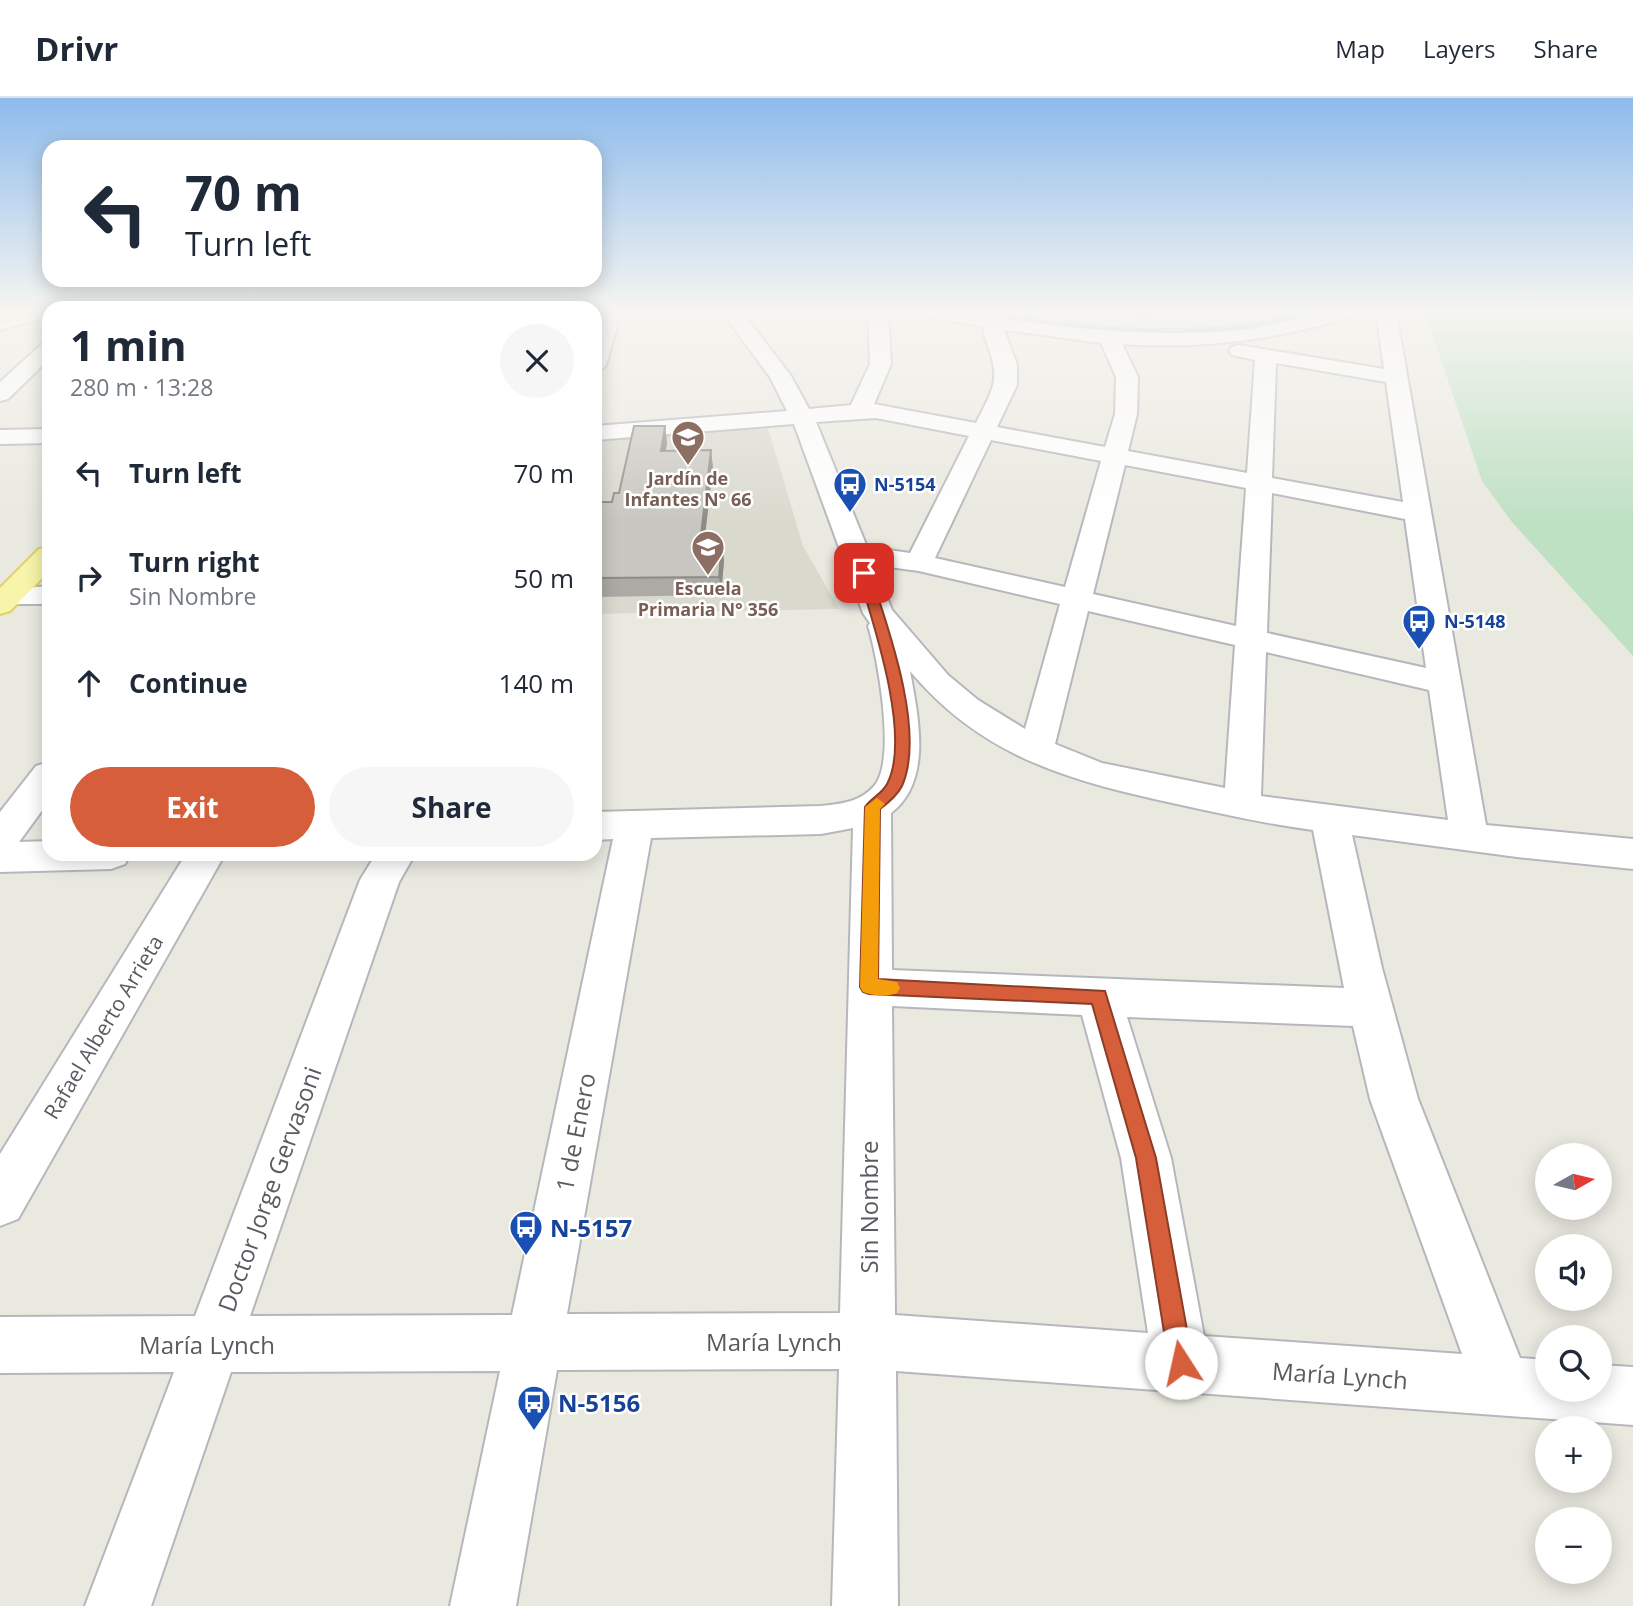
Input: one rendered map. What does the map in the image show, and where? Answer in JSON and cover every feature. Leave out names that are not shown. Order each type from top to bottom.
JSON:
[{"type":"main road","points":[[4,601],[42,562]]},
{"type":"street","points":[[615,825],[821,820],[857,814],[872,807],[886,797],[895,785],[902,757],[895,679],[878,613],[801,415],[783,382]]},
{"type":"street","points":[[859,411],[876,382]]},
{"type":"street","points":[[919,563],[1002,396],[1005,382]]},
{"type":"street","points":[[1035,750],[1126,414],[1127,382]]},
{"type":"street","points":[[1242,806],[1264,382]]},
{"type":"street","points":[[1397,382],[1469,837]]},
{"type":"street","points":[[602,432],[859,411],[894,413],[1418,513]]},
{"type":"street","points":[[0,437],[42,436]]},
{"type":"street","points":[[856,554],[919,563],[1445,683]]},
{"type":"street","points":[[4,601],[42,596]]},
{"type":"street","points":[[878,613],[930,675],[966,708],[997,730],[1035,750],[1099,775],[1242,806],[1330,820],[1633,854]]},
{"type":"street","points":[[0,839],[42,784]]},
{"type":"street","name":"Sin Nombre","points":[[865,1606],[872,807]]},
{"type":"street","points":[[1330,820],[1394,1100],[1532,1388]]},
{"type":"street","name":"1 de Enero","points":[[483,1606],[534,1342],[615,825]]},
{"type":"street","points":[[0,857],[42,856]]},
{"type":"street","name":"Rafael Alberto Arrieta","points":[[0,1201],[202,861]]},
{"type":"street","name":"Doctor Jorge Gervasoni","points":[[118,1606],[380,880],[392,861]]},
{"type":"street","points":[[869,987],[1371,1008]]},
{"type":"street","points":[[1099,997],[1146,1158],[1181,1363]]},
{"type":"street","name":"María Lynch","points":[[0,1345],[867,1341],[1633,1396]]},
{"type":"shaded area","name":"Escuela Primaria N° 356","points":[[768,428],[803,546],[839,609],[602,614],[602,440]]},
{"type":"green space","points":[[1449,382],[1633,382],[1633,656],[1512,522],[1482,481]]},
{"type":"building","points":[[634,426],[665,426],[661,451],[711,450],[700,543],[722,543],[719,577],[602,578],[602,502],[612,502],[614,493],[619,493]]},
{"type":"slow traffic","points":[[877,804],[872,807],[869,987],[891,988]]},
{"type":"place","name":"Jardín de Infantes N° 66","points":[[688,467]]},
{"type":"place","name":"N-5154","points":[[850,514]]},
{"type":"place","name":"Escuela Primaria N° 356","points":[[708,577]]},
{"type":"place","name":"N-5148","points":[[1419,651]]},
{"type":"place","name":"N-5157","points":[[526,1257]]},
{"type":"place","name":"N-5156","points":[[534,1432]]},
{"type":"route","points":[[864,573],[890,654],[902,743],[900,771],[895,785],[886,797],[872,807],[869,987],[1099,997],[1146,1158],[1181,1363]]}]
